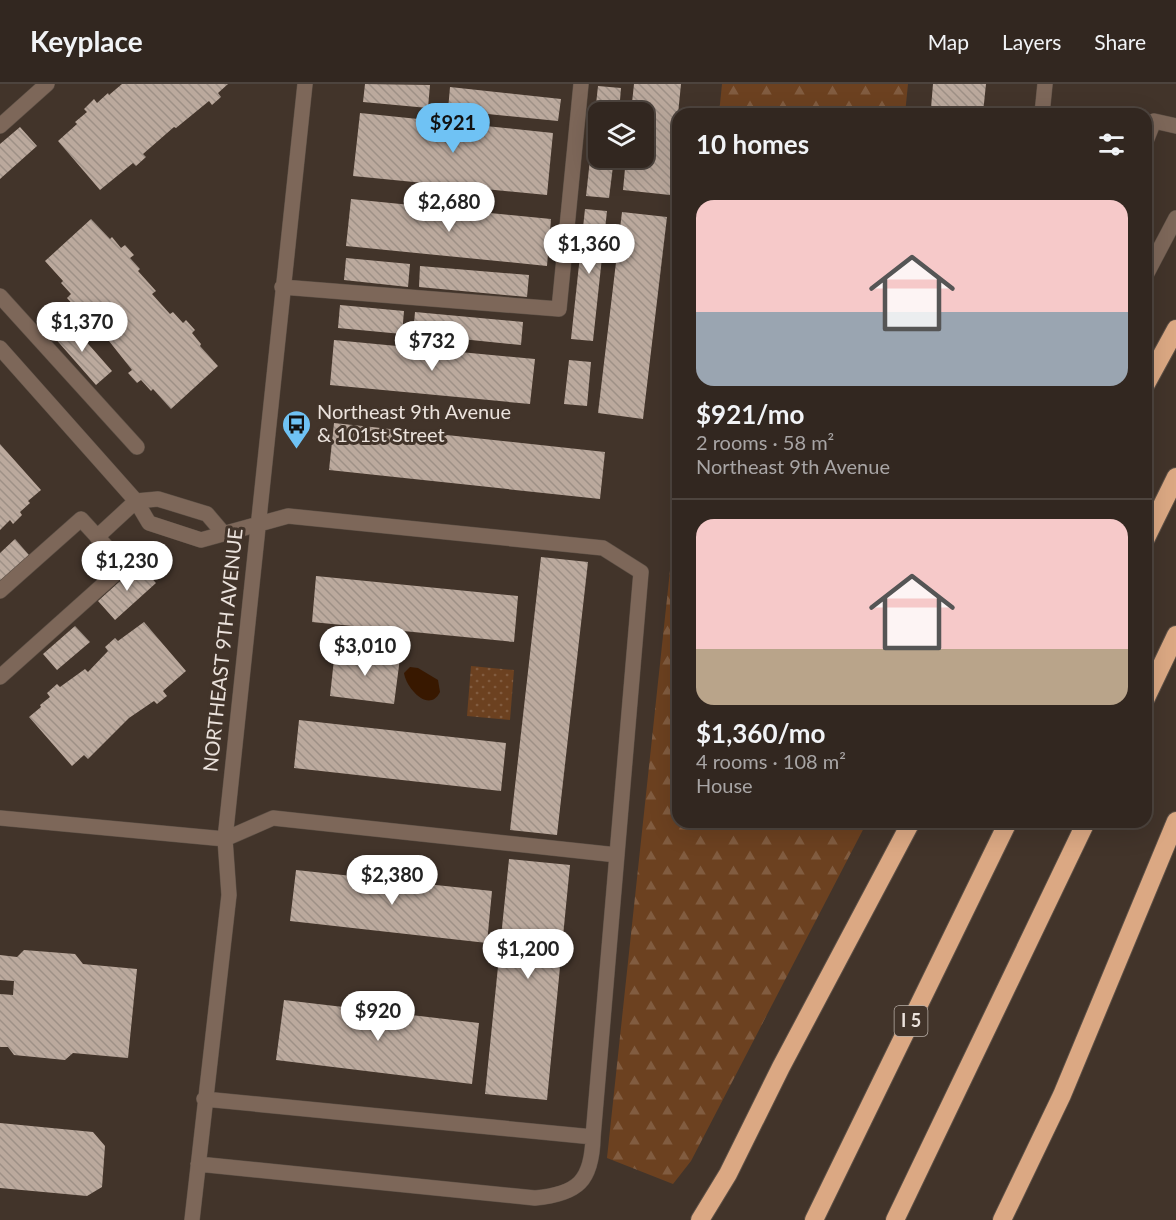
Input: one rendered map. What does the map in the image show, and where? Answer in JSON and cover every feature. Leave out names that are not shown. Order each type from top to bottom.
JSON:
[{"type":"highway","points":[[1152,373],[1176,329]]},
{"type":"highway","points":[[1152,526],[1176,477]]},
{"type":"highway","points":[[1152,685],[1176,635]]},
{"type":"highway","points":[[1002,1220],[1062,1095],[1176,821]]},
{"type":"highway","points":[[700,1220],[728,1174],[781,1067],[908,828]]},
{"type":"highway","name":"I 5","points":[[814,1220],[1005,828]]},
{"type":"highway","points":[[895,1220],[1083,828]]},
{"type":"street","points":[[0,126],[47,84]]},
{"type":"street","name":"NORTHEAST 9TH AVENUE","points":[[192,1220],[229,895],[225,839],[305,84]]},
{"type":"street","points":[[282,287],[560,309],[581,84]]},
{"type":"street","points":[[1043,108],[1045,84]]},
{"type":"street","points":[[1152,126],[1154,121],[1176,126]]},
{"type":"street","points":[[1152,264],[1176,218]]},
{"type":"street","points":[[0,296],[137,447]]},
{"type":"street","points":[[0,348],[136,501],[149,523],[201,540],[288,516],[603,548],[641,572],[593,1137],[590,1167],[582,1181],[575,1189],[559,1196],[535,1198],[198,1164]]},
{"type":"street","points":[[97,537],[136,501],[158,499],[207,514],[225,534]]},
{"type":"street","points":[[0,591],[81,519],[124,566],[0,677]]},
{"type":"street","points":[[0,818],[225,839],[273,818],[617,855]]},
{"type":"street","points":[[204,1099],[593,1137]]},
{"type":"green space","points":[[722,84],[908,84],[906,108],[720,108]]},
{"type":"green space","points":[[672,552],[672,828],[864,828],[691,1161],[673,1184],[607,1158]]},
{"type":"green space","points":[[471,666],[514,670],[510,720],[467,716]]},
{"type":"shaded area","points":[[410,667],[418,668],[438,680],[440,692],[435,698],[424,700],[413,691],[404,673]]},
{"type":"building","points":[[122,84],[228,84],[218,93],[221,97],[212,105],[209,101],[176,128],[174,127],[143,154],[146,157],[136,166],[133,163],[100,190],[58,141],[77,124],[75,122],[87,112],[84,109],[94,99],[97,103]]},
{"type":"building","points":[[365,84],[430,85],[428,108],[363,102]]},
{"type":"building","points":[[634,84],[681,84],[679,108],[672,108],[670,195],[623,190],[625,168],[654,168],[654,102],[632,102]]},
{"type":"building","points":[[933,84],[986,84],[984,108],[931,108]]},
{"type":"building","points":[[598,86],[621,88],[620,102],[596,102]]},
{"type":"building","points":[[450,87],[561,99],[558,121],[448,110]]},
{"type":"building","points":[[360,113],[553,133],[547,195],[353,176]]},
{"type":"building","points":[[20,127],[37,146],[0,179],[0,144]]},
{"type":"building","points":[[589,168],[613,168],[609,198],[586,196]]},
{"type":"building","points":[[351,199],[551,219],[547,266],[346,246]]},
{"type":"building","points":[[585,209],[607,211],[593,341],[571,339]]},
{"type":"building","points":[[622,212],[667,217],[643,419],[598,413]]},
{"type":"building","points":[[91,219],[110,239],[112,237],[121,248],[125,245],[134,255],[130,258],[156,291],[152,294],[170,314],[173,312],[183,323],[186,320],[195,330],[192,333],[201,344],[200,346],[218,366],[171,409],[153,389],[151,391],[141,380],[137,383],[128,373],[132,370],[105,336],[109,333],[79,304],[75,307],[67,298],[71,294],[45,261]]},
{"type":"building","points":[[346,258],[410,264],[408,287],[344,280]]},
{"type":"building","points":[[420,266],[529,275],[527,297],[419,287]]},
{"type":"building","points":[[340,305],[404,311],[402,334],[338,328]]},
{"type":"building","points":[[415,312],[523,322],[521,345],[413,334]]},
{"type":"building","points":[[69,322],[112,371],[96,385],[53,336]]},
{"type":"building","points":[[334,340],[535,359],[530,404],[330,385]]},
{"type":"building","points":[[569,360],[591,362],[587,406],[564,404]]},
{"type":"building","points":[[334,423],[605,452],[600,499],[329,470]]},
{"type":"building","points":[[0,444],[41,490],[28,501],[30,503],[20,512],[22,515],[13,524],[10,520],[0,530]]},
{"type":"building","points":[[15,539],[29,555],[0,582],[0,553]]},
{"type":"building","points":[[541,557],[588,562],[557,835],[510,830]]},
{"type":"building","points":[[139,564],[156,583],[115,620],[98,601]]},
{"type":"building","points":[[316,576],[518,596],[514,642],[312,622]]},
{"type":"building","points":[[144,622],[186,671],[163,691],[167,696],[157,704],[154,701],[129,718],[88,759],[84,755],[72,766],[29,717],[50,697],[47,693],[57,684],[60,687],[85,669],[88,672],[108,651],[105,647],[115,638],[118,641]]},
{"type":"building","points":[[75,626],[90,642],[57,670],[43,654]]},
{"type":"building","points":[[335,650],[400,658],[394,704],[330,696]]},
{"type":"building","points":[[299,720],[506,743],[501,791],[294,768]]},
{"type":"building","points":[[509,859],[570,865],[547,1100],[485,1094]]},
{"type":"building","points":[[296,870],[492,891],[487,943],[290,921]]},
{"type":"building","points":[[24,950],[75,954],[83,964],[137,969],[128,1058],[73,1053],[65,1060],[14,1055],[8,1047],[0,1047],[0,994],[13,995],[14,981],[0,980],[0,955],[17,957]]},
{"type":"building","points":[[284,1000],[479,1023],[472,1084],[276,1060]]},
{"type":"building","points":[[0,1123],[93,1132],[105,1146],[102,1187],[87,1196],[0,1188]]},
{"type":"place","name":"Northeast 9th Avenue & 101st Street","points":[[296,450]]}]
